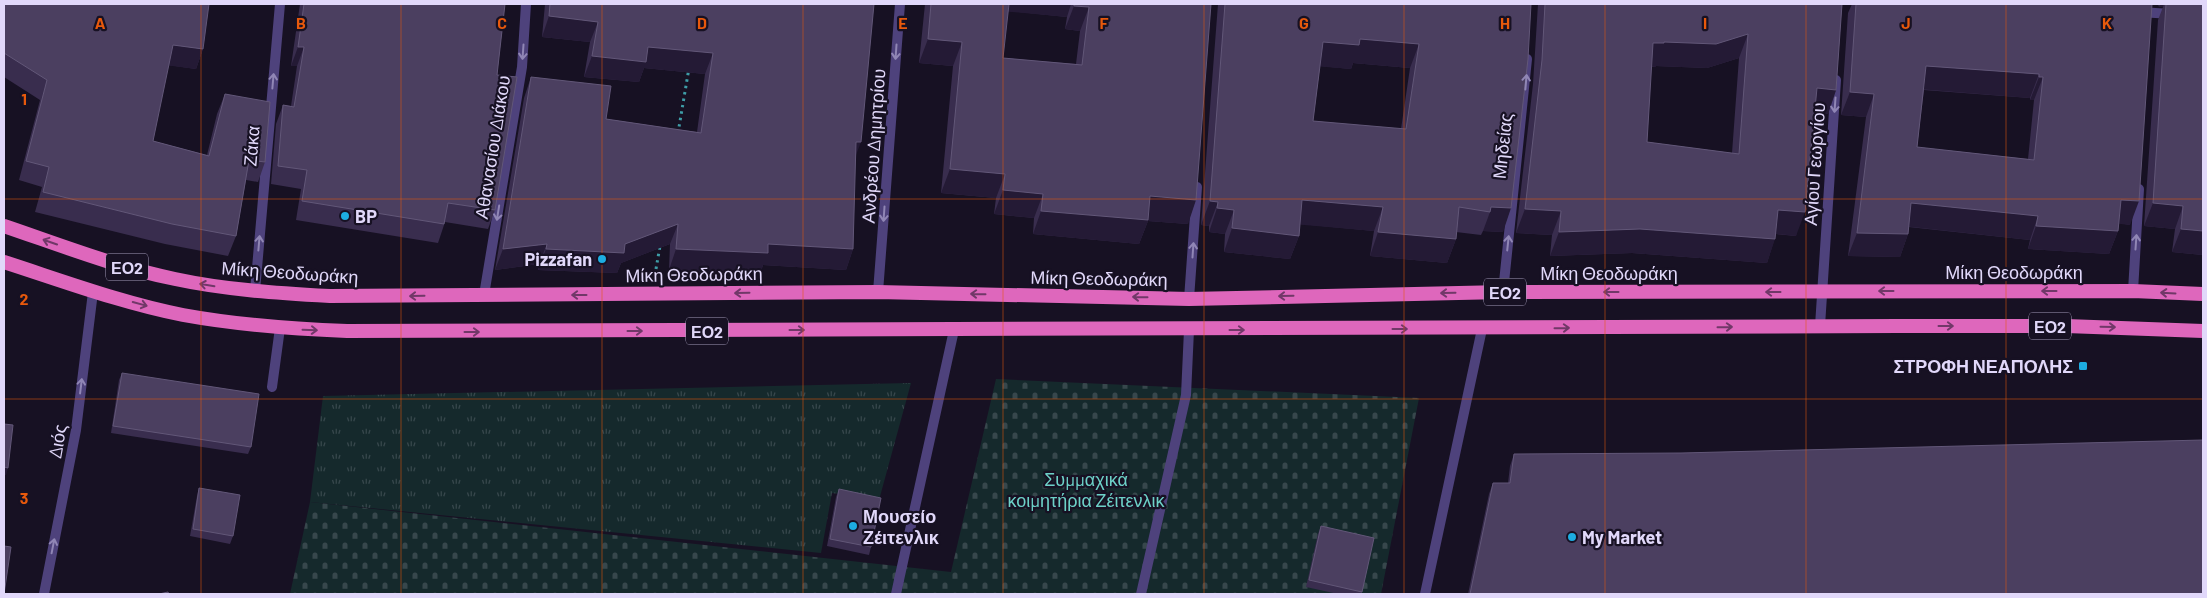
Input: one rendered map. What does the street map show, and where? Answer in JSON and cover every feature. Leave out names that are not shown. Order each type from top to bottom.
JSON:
[{"type":"highway","name":"Μίκη Θεοδωράκη","points":[[4,226],[148,273],[202,284],[255,291],[330,296],[878,292],[1189,298],[1503,292],[2133,291],[2203,294]]},
{"type":"highway","name":"ΕΟ2","points":[[5,262],[93,292],[182,315],[280,328],[430,332],[2066,326],[2203,331]]},
{"type":"street","name":"Ζάκα","points":[[255,291],[280,4]]},
{"type":"street","name":"Αθανασίου Διάκου","points":[[484,295],[522,68],[526,4]]},
{"type":"street","name":"Ανδρέου Δημητρίου","points":[[878,292],[900,4]]},
{"type":"street","points":[[2132,12],[2186,15]]},
{"type":"street","name":"Μηδείας","points":[[1503,292],[1528,43]]},
{"type":"street","name":"Αγίου Γεωργίου","points":[[1820,326],[1837,71]]},
{"type":"street","points":[[1189,298],[1198,181]]},
{"type":"street","points":[[2133,291],[2140,182]]},
{"type":"street","name":"Διός","points":[[44,594],[76,430],[93,292]]},
{"type":"street","points":[[272,387],[280,328]]},
{"type":"street","points":[[1425,594],[1482,329]]},
{"type":"street","points":[[896,594],[954,330]]},
{"type":"street","points":[[1141,594],[1186,395],[1189,330]]},
{"type":"path","points":[[677,139],[690,62]]},
{"type":"path","points":[[652,294],[662,236]]},
{"type":"green space","name":"Συμμαχικά κοιμητήρια Ζέιτενλικ","points":[[996,379],[1419,398],[1381,594],[290,594],[310,502],[951,572]]},
{"type":"green space","points":[[911,383],[879,500],[832,493],[821,553],[310,502],[323,396]]},
{"type":"building","points":[[4,4],[209,4],[203,49],[173,45],[153,141],[209,156],[225,94],[270,102],[265,162],[249,160],[236,236],[172,224],[43,192],[49,167],[26,161],[47,80],[4,53]]},
{"type":"building","points":[[304,4],[505,4],[497,75],[517,77],[495,210],[448,203],[444,224],[302,201],[307,170],[278,166],[283,105],[294,107],[304,47],[298,47]]},
{"type":"building","points":[[550,4],[874,4],[861,142],[856,142],[853,249],[768,244],[768,253],[676,249],[678,224],[625,244],[624,253],[546,249],[547,244],[503,249],[531,77],[611,86],[606,119],[701,133],[713,53],[648,47],[646,62],[592,56],[598,22],[549,16]]},
{"type":"building","points":[[931,4],[1009,4],[1003,58],[1082,65],[1089,7],[1074,6],[1074,4],[1211,4],[1196,200],[1150,196],[1148,220],[1041,211],[1043,194],[1003,190],[1005,174],[950,169],[962,42],[928,39]]},
{"type":"building","points":[[1225,4],[1531,4],[1528,59],[1511,208],[1491,207],[1490,212],[1459,207],[1456,239],[1378,232],[1383,207],[1302,200],[1299,236],[1232,228],[1234,210],[1217,208],[1218,202],[1210,201]],"holes":[[[1360,39],[1419,44],[1406,129],[1313,121],[1323,42],[1359,45]]]},
{"type":"building","points":[[1545,4],[1842,4],[1836,90],[1817,88],[1805,212],[1778,210],[1775,239],[1640,229],[1559,232],[1561,211],[1525,209],[1542,60]],"holes":[[[1748,34],[1739,154],[1647,142],[1653,43],[1716,44]]]},
{"type":"building","points":[[1856,4],[2152,4],[2139,201],[2121,200],[2118,231],[2036,226],[2038,216],[1911,203],[1908,234],[1857,233],[1874,94],[1850,92]],"holes":[[[1926,66],[2039,74],[2039,77],[2043,77],[2034,160],[1917,147]]]},
{"type":"building","points":[[2166,4],[2203,4],[2203,231],[2181,229],[2183,206],[2153,203]]},
{"type":"building","points":[[122,373],[259,394],[251,447],[113,426]]},
{"type":"building","points":[[4,424],[13,425],[8,468],[4,467]]},
{"type":"building","points":[[2203,440],[2203,594],[1470,594],[1493,483],[1510,483],[1514,454],[1681,453]]},
{"type":"building","points":[[199,488],[240,495],[233,536],[193,529]]},
{"type":"building","name":"Μουσείο Ζέιτενλικ","points":[[839,489],[881,498],[871,547],[830,539]]},
{"type":"building","points":[[1321,526],[1374,538],[1362,592],[1309,580]]},
{"type":"building","points":[[4,546],[11,547],[4,594]]},
{"type":"place","name":"BP","points":[[345,216]]},
{"type":"place","name":"Pizzafan","points":[[602,259]]},
{"type":"place","name":"ΣΤΡΟΦΗ ΝΕΑΠΟΛΗΣ","points":[[2083,366]]},
{"type":"place","name":"Μουσείο Ζέιτενλικ","points":[[853,526]]},
{"type":"place","name":"My Market","points":[[1572,537]]}]
